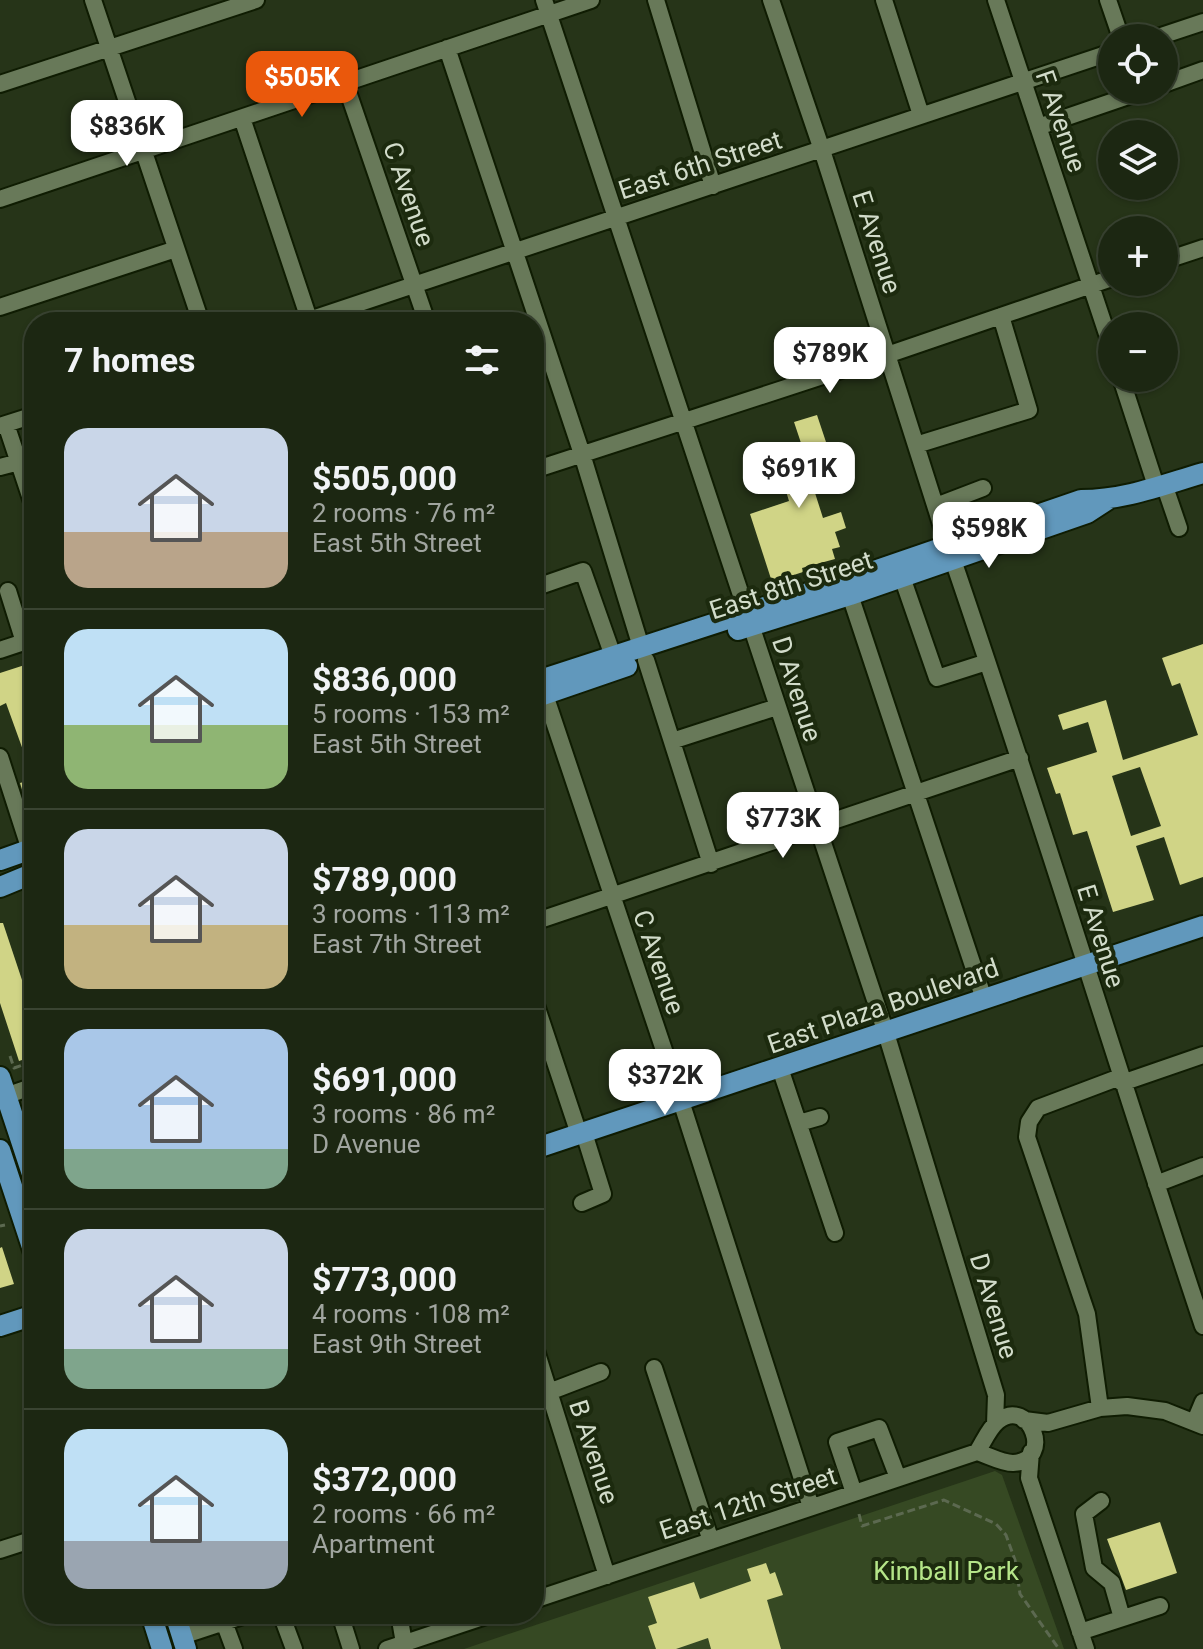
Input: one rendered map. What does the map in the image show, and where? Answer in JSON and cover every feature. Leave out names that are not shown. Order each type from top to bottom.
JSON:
[{"type":"main road","name":"East 8th Street","points":[[544,681],[644,654],[950,553],[1081,500],[1107,500],[1161,488],[1202,473]]},
{"type":"main road","name":"East 8th Street","points":[[749,619],[850,595],[902,577],[950,553]]},
{"type":"main road","name":"East 8th Street","points":[[544,681],[613,656],[644,654]]},
{"type":"main road","points":[[0,860],[24,852]]},
{"type":"main road","points":[[0,887],[24,877]]},
{"type":"main road","name":"East Plaza Boulevard","points":[[544,1146],[1203,926]]},
{"type":"main road","points":[[5,1085],[24,1147]]},
{"type":"main road","points":[[0,1150],[24,1223]]},
{"type":"main road","points":[[0,1326],[24,1318]]},
{"type":"main road","points":[[154,1624],[159,1646]]},
{"type":"street","points":[[93,0],[198,312]]},
{"type":"street","points":[[0,84],[256,0]]},
{"type":"street","points":[[0,199],[447,48],[546,7],[591,0]]},
{"type":"street","points":[[656,0],[713,186]]},
{"type":"street","name":"E Avenue","points":[[771,0],[1203,1326]]},
{"type":"street","points":[[884,0],[921,115]]},
{"type":"street","name":"F Avenue","points":[[996,0],[1100,312]]},
{"type":"street","points":[[1108,0],[1116,24]]},
{"type":"street","name":"D Avenue","points":[[546,7],[886,1033],[996,1395],[992,1428]]},
{"type":"street","points":[[1178,30],[1203,22]]},
{"type":"street","points":[[447,48],[534,312]]},
{"type":"street","name":"East 6th Street","points":[[336,312],[1098,57]]},
{"type":"street","points":[[1178,79],[1203,70]]},
{"type":"street","name":"C Avenue","points":[[345,83],[424,312]]},
{"type":"street","points":[[1038,127],[1105,104]]},
{"type":"street","points":[[242,118],[305,312]]},
{"type":"street","points":[[1178,256],[1203,248]]},
{"type":"street","points":[[0,307],[176,249]]},
{"type":"street","points":[[544,467],[1098,283]]},
{"type":"street","points":[[916,445],[1029,410],[1001,316]]},
{"type":"street","points":[[544,342],[711,864]]},
{"type":"street","points":[[1126,392],[1179,528]]},
{"type":"street","points":[[24,418],[3,425],[24,477]]},
{"type":"street","points":[[0,467],[19,462]]},
{"type":"street","points":[[936,506],[983,488]]},
{"type":"street","points":[[544,585],[583,571],[613,656]]},
{"type":"street","points":[[902,577],[937,678],[987,662]]},
{"type":"street","points":[[8,591],[24,629]]},
{"type":"street","points":[[850,595],[984,999]]},
{"type":"street","points":[[0,650],[24,643]]},
{"type":"street","name":"C Avenue","points":[[544,703],[681,1101],[811,1507]]},
{"type":"street","points":[[672,741],[777,707]]},
{"type":"street","points":[[0,757],[24,826]]},
{"type":"street","points":[[544,919],[1020,758]]},
{"type":"street","points":[[544,1027],[603,1194],[582,1203]]},
{"type":"street","points":[[1100,1408],[1087,1314],[1027,1137],[1029,1122],[1038,1108],[1203,1055]]},
{"type":"street","points":[[780,1068],[835,1233]]},
{"type":"street","points":[[799,1123],[820,1117]]},
{"type":"street","points":[[1156,1184],[1203,1166]]},
{"type":"street","points":[[654,1368],[711,1541]]},
{"type":"street","points":[[549,1392],[601,1372]]},
{"type":"street","name":"B Avenue","points":[[544,1376],[607,1576]]},
{"type":"street","name":"D Avenue","points":[[996,1395],[1020,1418]]},
{"type":"street","points":[[1046,1423],[1034,1447],[1023,1460],[1004,1461],[978,1452],[992,1428],[1005,1417],[1046,1423],[1100,1408],[1127,1406],[1165,1411],[1199,1423],[1203,1402]]},
{"type":"street","points":[[1020,1418],[1032,1426],[1034,1447],[1029,1478],[1086,1649]]},
{"type":"street","points":[[854,1493],[837,1442],[851,1437],[879,1428],[898,1478]]},
{"type":"street","points":[[992,1428],[990,1448],[1029,1478]]},
{"type":"street","name":"East 12th Street","points":[[544,1597],[978,1452]]},
{"type":"street","points":[[1101,1501],[1084,1514],[1086,1527],[1094,1568],[1112,1583],[1122,1618]]},
{"type":"street","points":[[0,1550],[24,1542]]},
{"type":"street","points":[[1080,1632],[1160,1606]]},
{"type":"street","points":[[184,1643],[220,1624]]},
{"type":"street","points":[[225,1624],[234,1649]]},
{"type":"street","points":[[285,1624],[294,1649]]},
{"type":"street","points":[[343,1624],[351,1649]]},
{"type":"street","points":[[401,1624],[404,1646]]},
{"type":"street","points":[[387,1649],[464,1624]]},
{"type":"path","points":[[10,1056],[14,1068],[24,1064]]},
{"type":"path","points":[[859,1514],[862,1526],[944,1500],[996,1524],[1006,1535],[1015,1560],[1020,1594],[1059,1649]]},
{"type":"green space","name":"Kimball Park","points":[[995,1471],[1002,1475],[1064,1649],[464,1649]]},
{"type":"building","points":[[817,415],[833,463],[808,471],[823,518],[841,512],[846,528],[835,532],[840,547],[832,549],[835,559],[802,568],[803,572],[772,582],[750,514],[789,501],[775,455],[802,446],[794,422]]},
{"type":"building","points":[[1203,644],[1203,877],[1180,885],[1164,837],[1136,846],[1154,900],[1113,912],[1087,831],[1073,835],[1060,793],[1056,794],[1047,768],[1097,752],[1088,722],[1063,730],[1058,715],[1106,700],[1123,760],[1198,735],[1180,683],[1172,686],[1162,658]],"holes":[[[1140,767],[1161,826],[1131,836],[1112,776]]]},
{"type":"building","points":[[24,665],[24,753],[6,703],[0,706],[0,673]]},
{"type":"building","points":[[0,923],[3,923],[24,986],[24,1059],[19,1061],[0,1003]]},
{"type":"building","points":[[0,1248],[14,1284],[0,1288]]},
{"type":"building","points":[[1160,1522],[1177,1573],[1126,1590],[1107,1539]]},
{"type":"building","points":[[766,1563],[770,1574],[775,1572],[783,1595],[767,1600],[781,1649],[711,1649],[708,1638],[676,1649],[656,1649],[648,1626],[657,1623],[648,1597],[694,1582],[700,1599],[751,1581],[747,1569]]}]
